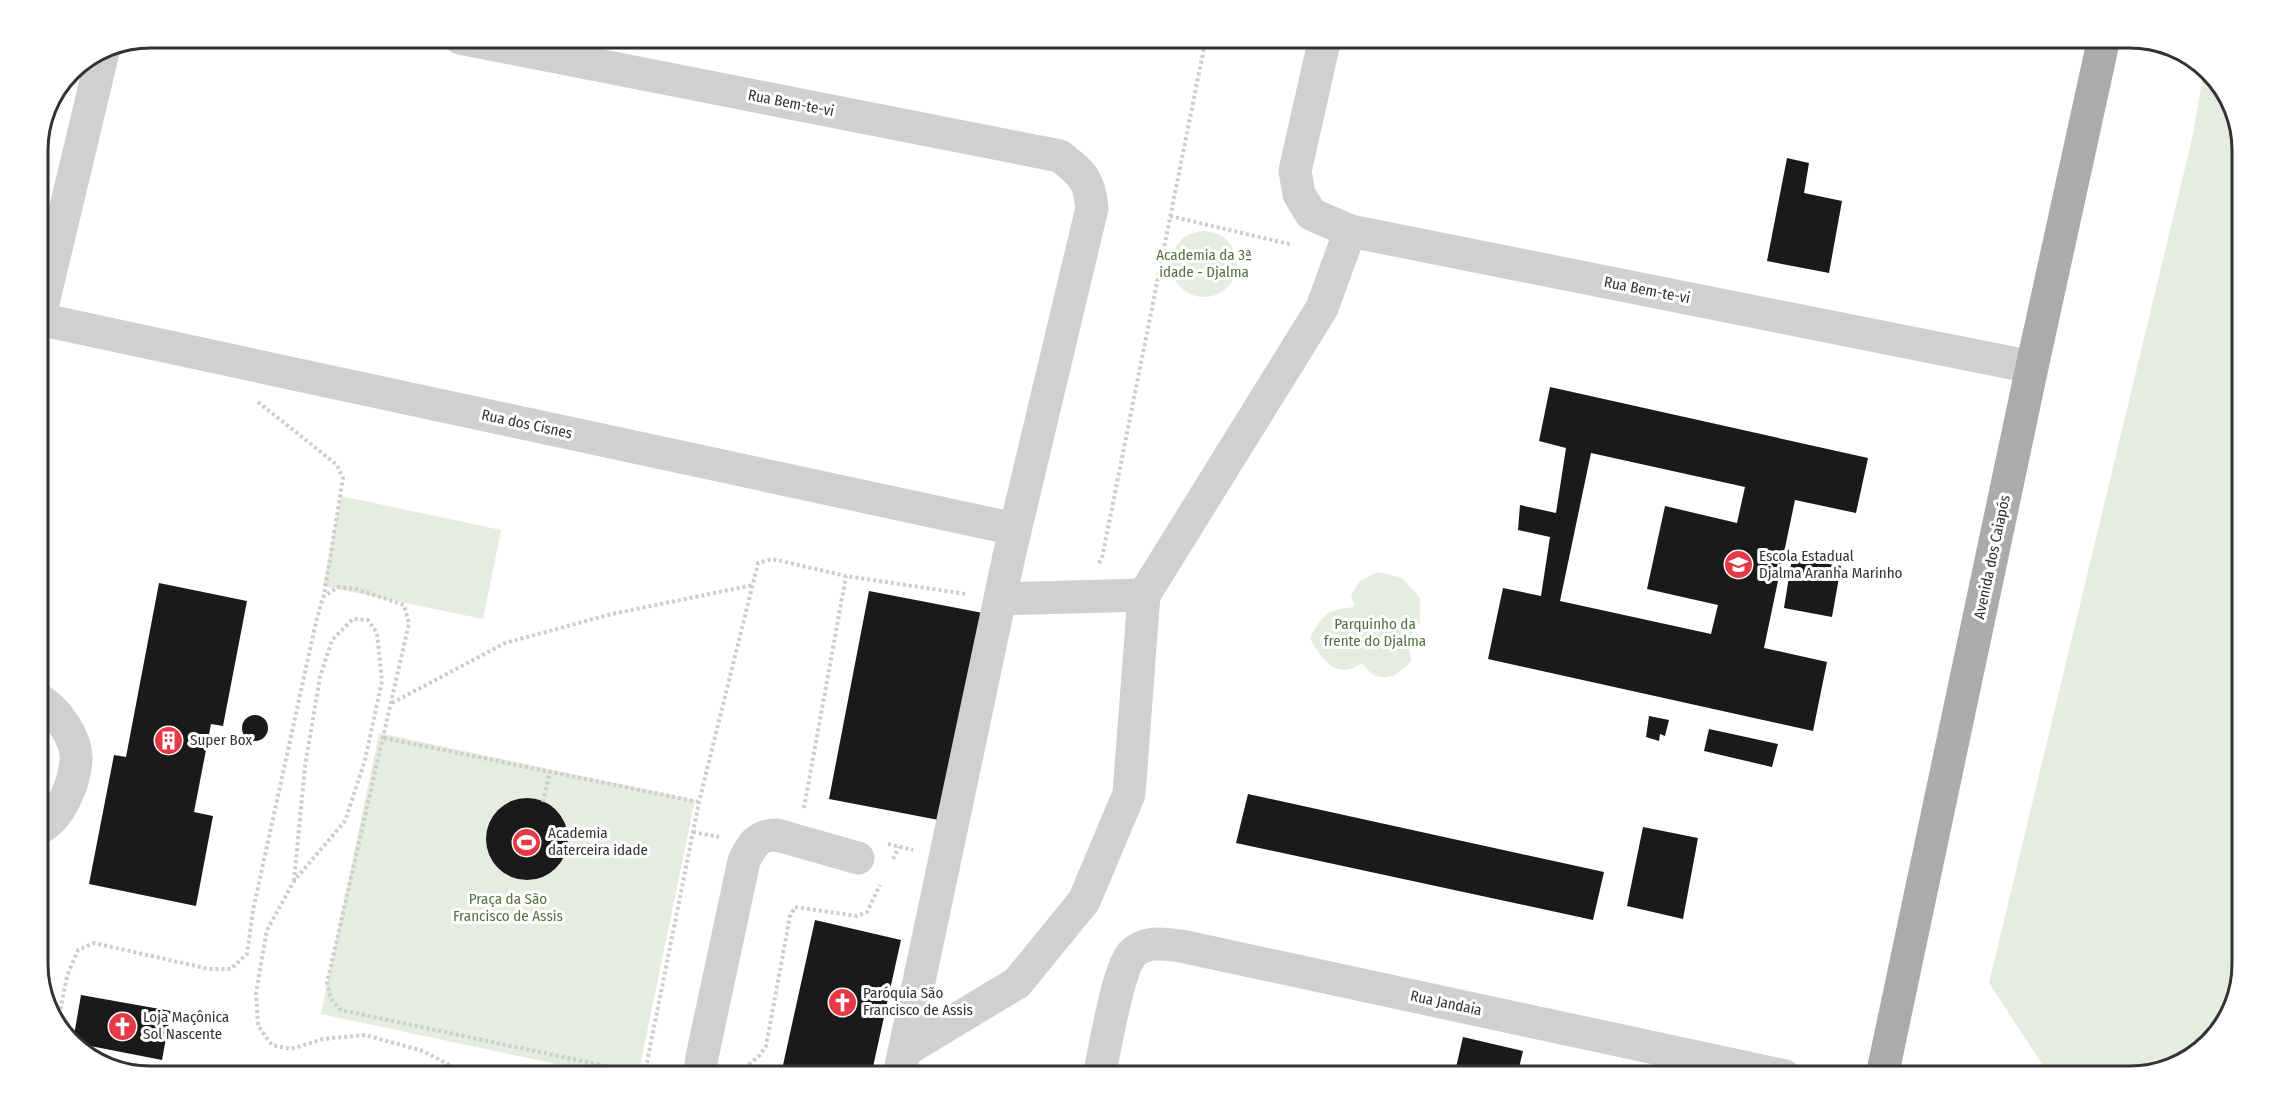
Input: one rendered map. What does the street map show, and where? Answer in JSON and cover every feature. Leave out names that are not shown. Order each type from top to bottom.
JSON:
[{"type":"main road","name":"Avenida dos Caiapós","points":[[1884,1066],[2102,48]]},
{"type":"street","name":"Rua Bem-te-vi","points":[[511,48],[1060,156],[1077,170],[1090,186],[1092,208],[1016,529]]},
{"type":"street","name":"Rua Bem-te-vi","points":[[1323,48],[1295,171],[1299,194],[1311,214],[1345,243],[2032,367]]},
{"type":"street","points":[[48,280],[101,61]]},
{"type":"street","points":[[901,1064],[1017,983],[1084,901],[1129,794],[1144,595],[1322,308],[1345,243]]},
{"type":"street","name":"Rua dos Cisnes","points":[[48,324],[1016,529]]},
{"type":"street","points":[[901,1064],[1016,529]]},
{"type":"street","points":[[1000,599],[1144,595]]},
{"type":"street","points":[[48,708],[59,717],[71,738],[76,760],[67,794],[58,812],[48,822]]},
{"type":"street","points":[[697,1066],[744,861],[753,843],[765,835],[777,836],[858,858]]},
{"type":"street","name":"Rua Jandaia","points":[[1101,1066],[1121,975],[1132,953],[1153,943],[1181,946],[1734,1066]]},
{"type":"path","points":[[1097,565],[1102,558],[1204,48]]},
{"type":"path","points":[[1170,216],[1345,243]]},
{"type":"path","points":[[60,1012],[67,976],[78,950],[94,943],[209,969],[231,969],[247,954],[253,910],[323,597],[343,478],[337,465],[256,401]]},
{"type":"path","points":[[644,1066],[647,1062],[699,802],[758,563],[772,559],[846,576],[1000,599]]},
{"type":"path","points":[[798,841],[846,576]]},
{"type":"path","points":[[392,703],[505,643],[612,614],[753,585]]},
{"type":"path","points":[[323,597],[338,587],[356,589],[394,600],[404,605],[409,623],[327,982],[331,999],[341,1010],[604,1066]]},
{"type":"path","points":[[294,881],[305,766],[320,677],[332,640],[353,619],[368,620],[377,633],[382,681],[365,760],[345,821],[294,881],[267,930],[256,993],[258,1026],[272,1045],[291,1049],[322,1039],[365,1035],[423,1051],[450,1066]]},
{"type":"path","points":[[384,738],[699,802]]},
{"type":"path","points":[[543,802],[550,771]]},
{"type":"path","points":[[858,858],[868,845],[884,843],[945,858]]},
{"type":"path","points":[[890,865],[899,846]]},
{"type":"path","points":[[748,1066],[766,1046],[790,916],[795,907],[857,916],[867,912],[881,884]]},
{"type":"green space","points":[[2203,79],[2222,105],[2232,143],[2232,964],[2230,984],[2222,1009],[2207,1031],[2192,1045],[2169,1058],[2157,1063],[2130,1066],[2043,1066],[1989,983],[2192,139]]},
{"type":"green space","name":"Academia da 3ª idade - Djalma","points":[[1197,231],[1211,231],[1223,236],[1232,245],[1237,264],[1235,277],[1228,288],[1211,297],[1197,297],[1185,292],[1176,283],[1171,271],[1171,257],[1176,245],[1185,236]]},
{"type":"green space","points":[[341,496],[501,530],[483,619],[323,586]]},
{"type":"green space","name":"Parquinho da frente do Djalma","points":[[1378,572],[1402,578],[1420,598],[1420,622],[1408,639],[1411,661],[1393,676],[1386,677],[1374,675],[1362,663],[1345,670],[1337,669],[1325,660],[1310,638],[1327,614],[1355,607],[1351,595],[1360,581]]},
{"type":"green space","name":"Praça da São Francisco de Assis","points":[[379,733],[695,800],[640,1066],[565,1066],[321,1014]]},
{"type":"building","points":[[1787,158],[1809,163],[1804,193],[1842,201],[1829,273],[1767,261]]},
{"type":"building","points":[[1550,387],[1868,458],[1856,513],[1795,500],[1764,648],[1827,662],[1813,731],[1488,659],[1503,588],[1541,596],[1550,537],[1518,530],[1520,505],[1556,513],[1566,448],[1539,441]],"holes":[[[1591,453],[1745,487],[1737,523],[1665,506],[1647,589],[1718,605],[1711,634],[1560,601]]]},
{"type":"building","points":[[1792,558],[1841,566],[1832,617],[1784,608]]},
{"type":"building","name":"Super Box","points":[[159,583],[247,601],[223,726],[211,724],[194,812],[213,816],[196,906],[89,884],[114,755],[126,757]]},
{"type":"building","points":[[869,591],[983,613],[944,821],[829,799]]},
{"type":"building","points":[[255,715],[264,719],[268,728],[264,737],[255,741],[246,737],[242,728],[246,719]]},
{"type":"building","points":[[1649,716],[1669,720],[1665,736],[1660,734],[1659,741],[1646,737]]},
{"type":"building","points":[[1709,729],[1778,744],[1772,767],[1704,751]]},
{"type":"building","points":[[1248,794],[1604,872],[1593,920],[1236,843]]},
{"type":"building","name":"Academia daterceira idade","points":[[527,798],[543,802],[556,810],[564,823],[568,839],[564,855],[556,868],[543,876],[527,880],[511,876],[498,868],[490,855],[486,839],[490,823],[498,810],[511,802]]},
{"type":"building","points":[[1643,827],[1698,838],[1683,919],[1627,906]]},
{"type":"building","name":"Paróquia São Francisco de Assis","points":[[815,920],[901,940],[873,1066],[783,1065]]},
{"type":"building","name":"Loja Maçônica Sol Nascente","points":[[81,995],[171,1011],[162,1060],[89,1046],[74,1032]]},
{"type":"building","points":[[1463,1037],[1523,1051],[1519,1066],[1456,1066]]},
{"type":"place","name":"Escola Estadual Djalma Aranha Marinho","points":[[1738,565]]},
{"type":"place","name":"Super Box","points":[[169,740]]},
{"type":"place","name":"Academia daterceira idade","points":[[527,842]]},
{"type":"place","name":"Paróquia São Francisco de Assis","points":[[842,1002]]},
{"type":"place","name":"Loja Maçônica Sol Nascente","points":[[122,1026]]}]
